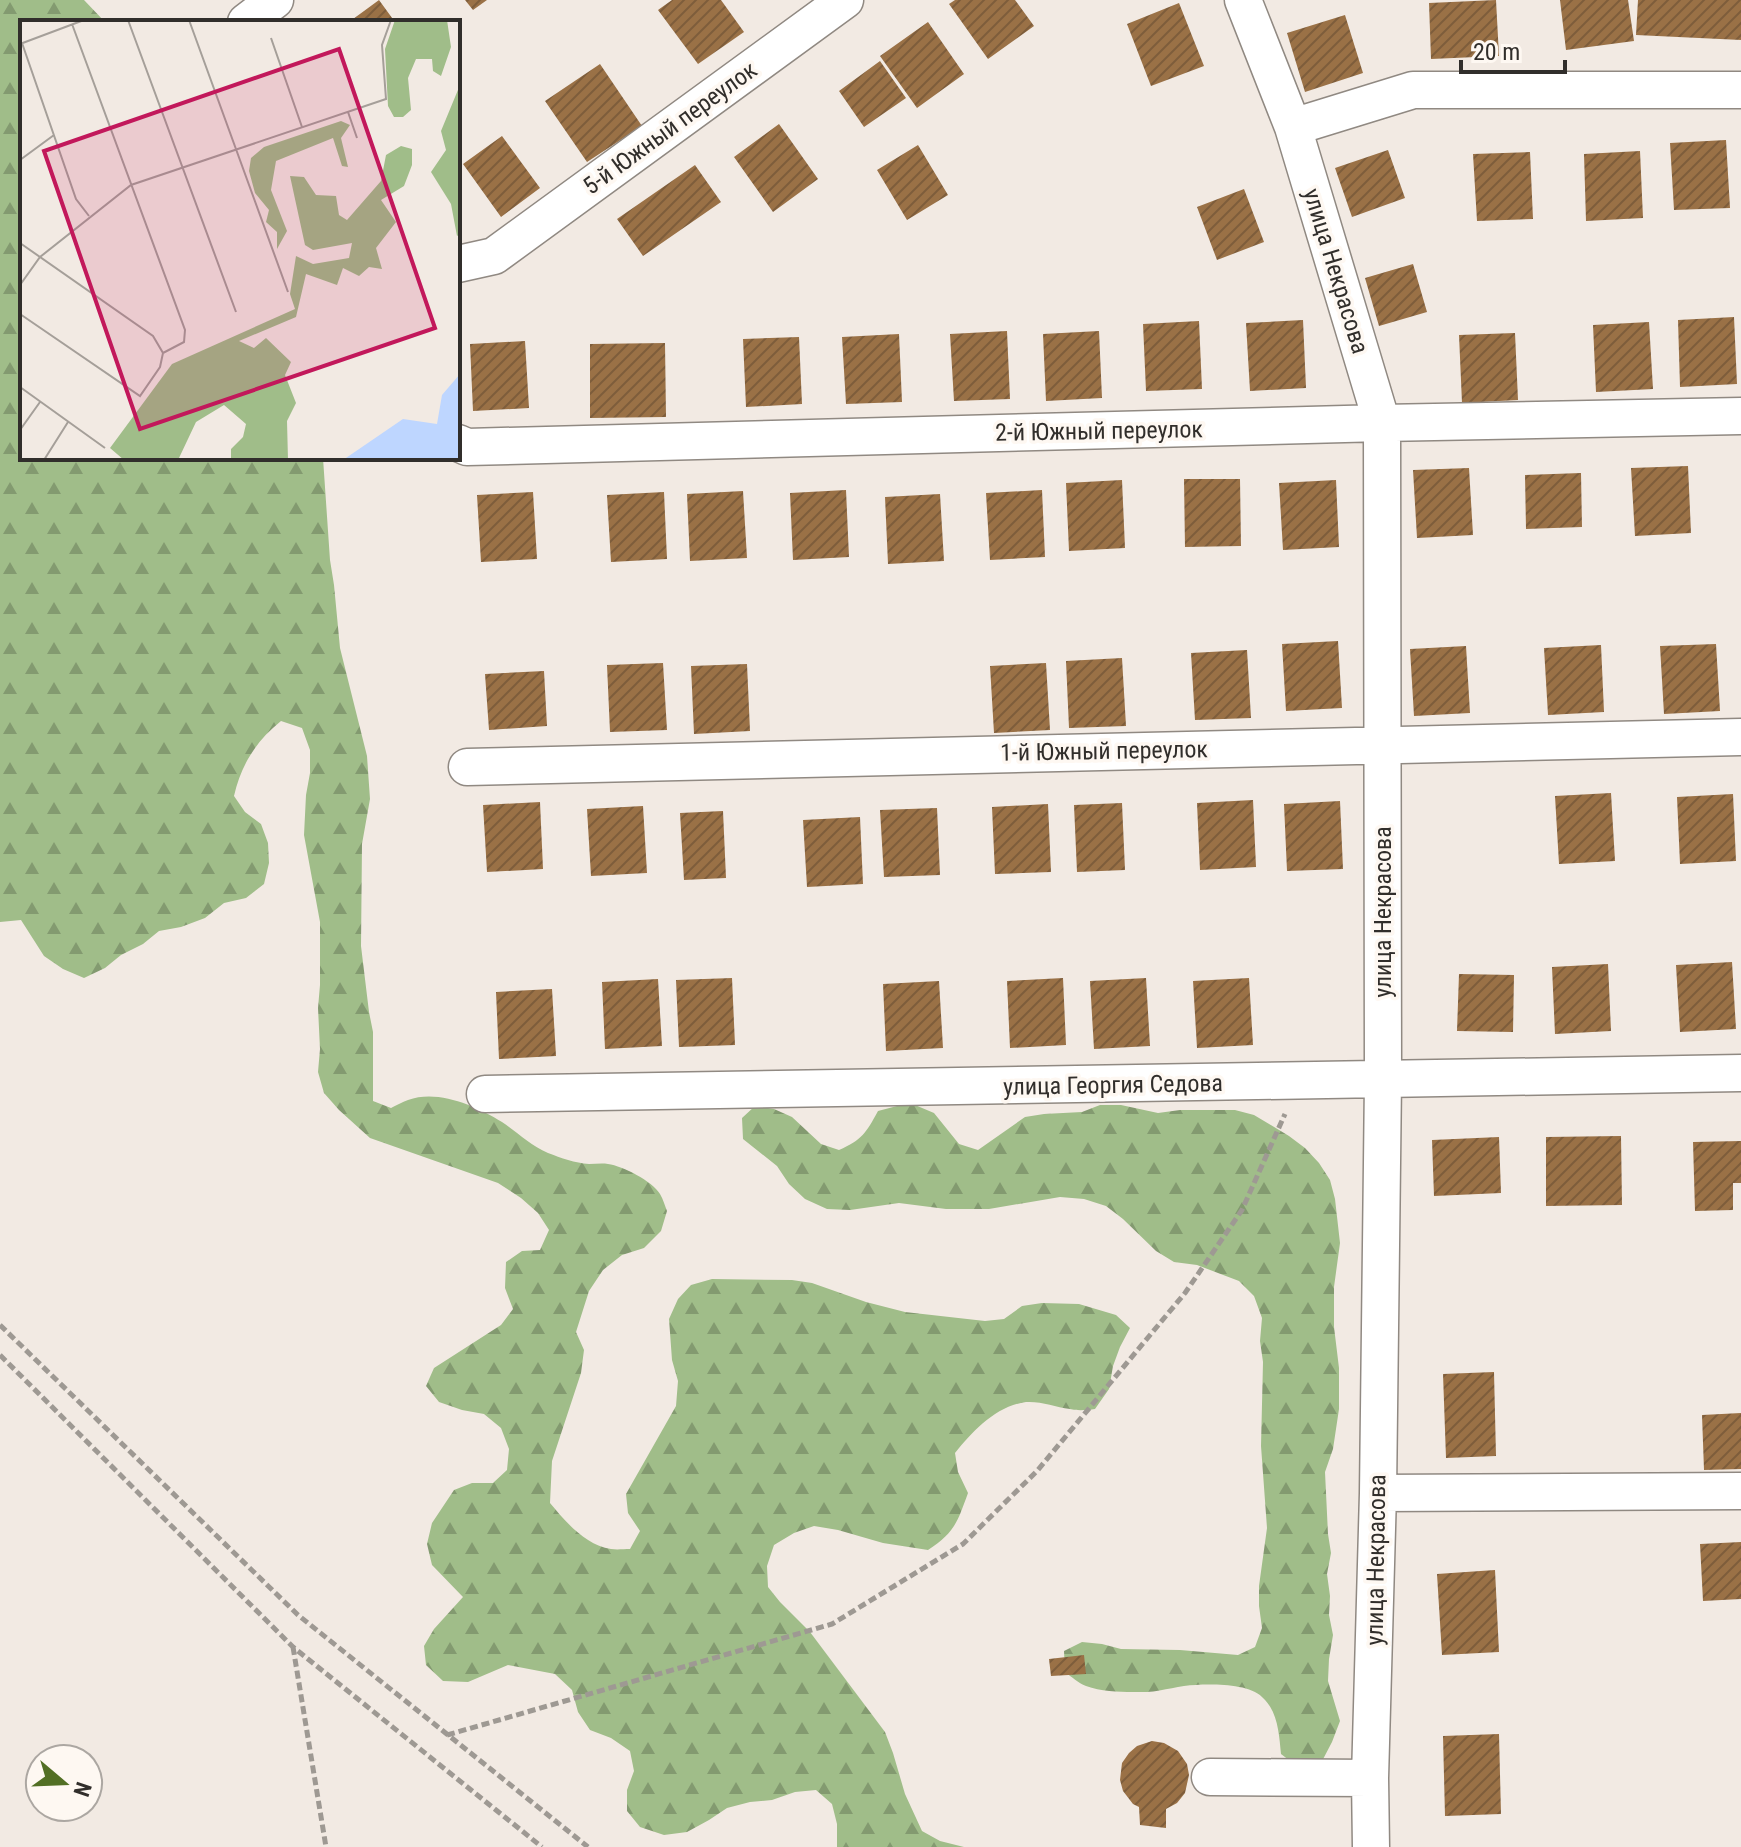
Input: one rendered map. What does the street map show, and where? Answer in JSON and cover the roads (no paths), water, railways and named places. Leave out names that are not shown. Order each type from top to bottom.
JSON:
[{"type":"street","points":[[249,20],[275,0]]},
{"type":"street","name":"5-й Южный переулок","points":[[460,264],[494,256],[845,0]]},
{"type":"street","name":"улица Некрасова","points":[[1243,0],[1293,127],[1382,423],[1383,1080],[1371,1847]]},
{"type":"street","points":[[1293,127],[1413,90],[1741,90]]},
{"type":"street","name":"2-й Южный переулок","points":[[460,444],[467,447],[1741,416]]},
{"type":"street","name":"1-й Южный переулок","points":[[467,767],[1741,737]]},
{"type":"street","name":"улица Георгия Седова","points":[[485,1094],[1741,1073]]},
{"type":"street","points":[[1378,1493],[1741,1491]]},
{"type":"street","points":[[1210,1777],[1370,1778]]}]
